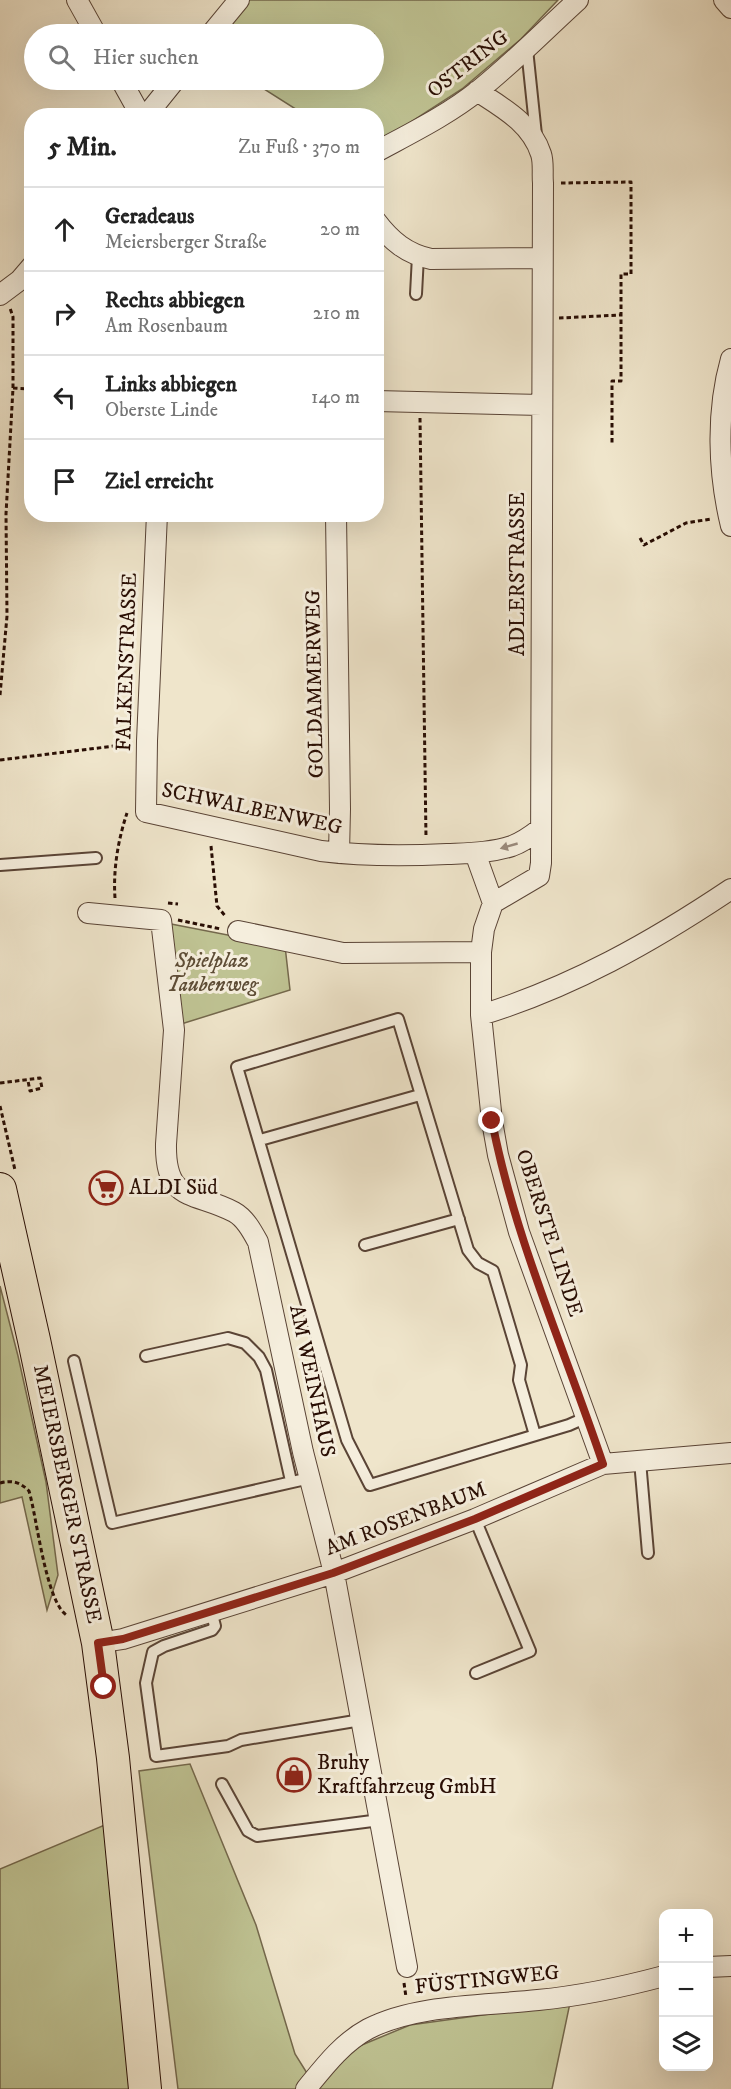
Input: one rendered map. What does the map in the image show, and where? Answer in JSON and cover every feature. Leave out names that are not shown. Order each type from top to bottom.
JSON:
[{"type":"main road","name":"MEIERSBERGER STRASSE","points":[[0,1189],[98,1643],[116,1788],[145,2089]]},
{"type":"street","points":[[77,0],[90,24]]},
{"type":"street","points":[[219,24],[239,0]]},
{"type":"street","name":"OSTRING","points":[[384,148],[446,113],[477,91],[578,0]]},
{"type":"street","points":[[724,0],[731,8]]},
{"type":"street","points":[[127,90],[137,108]]},
{"type":"street","points":[[152,108],[167,90]]},
{"type":"street","name":"ADLERSTRASSE","points":[[477,91],[518,118],[527,128],[542,156],[543,183],[543,592],[540,863],[539,876],[493,903]]},
{"type":"street","points":[[384,230],[402,249],[431,259],[542,258]]},
{"type":"street","points":[[3,293],[24,275]]},
{"type":"street","points":[[730,521],[722,465],[731,359]]},
{"type":"street","points":[[384,401],[542,405]]},
{"type":"street","name":"FALKENSTRASSE","points":[[146,812],[157,522]]},
{"type":"street","name":"GOLDAMMERWEG","points":[[336,522],[339,853]]},
{"type":"street","name":"SCHWALBENWEG","points":[[146,812],[321,851],[426,855],[475,853]]},
{"type":"street","points":[[493,903],[475,853],[510,847],[540,830]]},
{"type":"street","points":[[481,1016],[523,1002],[622,957],[676,926],[731,889]]},
{"type":"street","name":"OBERSTE LINDE","points":[[493,903],[484,929],[481,952],[481,1016],[488,1094],[498,1155],[519,1232],[603,1464]]},
{"type":"street","name":"AM WEINHAUS","points":[[88,913],[160,920],[174,1030],[166,1144],[169,1175],[175,1186],[192,1197],[236,1213],[251,1229],[258,1242],[300,1480],[333,1573],[407,1967]]},
{"type":"street","points":[[230,930],[343,954],[481,952]]},
{"type":"street","name":"AM ROSENBAUM","points":[[98,1643],[123,1639],[333,1573],[475,1519],[603,1464],[731,1453]]},
{"type":"street","points":[[713,1967],[731,1966]]},
{"type":"street","name":"FÜSTINGWEG","points":[[306,2089],[331,2057],[367,2030],[408,2013],[542,2000],[632,1985],[659,1977]]},
{"type":"lane","points":[[526,49],[536,143]]},
{"type":"lane","points":[[416,294],[418,256]]},
{"type":"lane","points":[[0,866],[96,858]]},
{"type":"lane","points":[[535,1435],[519,1380],[521,1365],[492,1271],[478,1263],[468,1250],[399,1019],[237,1066],[303,1296],[348,1440],[370,1485],[569,1425],[587,1417]]},
{"type":"lane","points":[[260,1140],[420,1095]]},
{"type":"lane","points":[[365,1245],[459,1220]]},
{"type":"lane","points":[[74,1361],[112,1523],[300,1480],[266,1370],[259,1357],[245,1343],[228,1338],[146,1356]]},
{"type":"lane","points":[[640,1461],[648,1553]]},
{"type":"lane","points":[[475,1519],[530,1651],[476,1673]]},
{"type":"lane","points":[[211,1611],[215,1626],[212,1630],[153,1652],[146,1683],[156,1756],[228,1746],[240,1740],[361,1720]]},
{"type":"lane","points":[[222,1784],[248,1831],[257,1836],[380,1820]]},
{"type":"path","points":[[543,183],[631,182],[631,274],[621,274],[621,381],[612,381],[612,445]]},
{"type":"path","points":[[0,695],[6,616],[6,514],[13,388],[13,317],[3,293]]},
{"type":"path","points":[[542,319],[621,315]]},
{"type":"path","points":[[13,388],[24,389]]},
{"type":"path","points":[[419,401],[426,855]]},
{"type":"path","points":[[640,538],[644,545],[686,524],[730,521]]},
{"type":"path","points":[[0,760],[147,741]]},
{"type":"path","points":[[119,901],[114,898],[115,884],[118,846],[125,819]]},
{"type":"path","points":[[209,826],[218,906],[230,930]]},
{"type":"path","points":[[166,903],[178,904]]},
{"type":"path","points":[[201,924],[230,930]]},
{"type":"path","points":[[0,1083],[40,1078],[42,1088],[30,1091],[28,1080]]},
{"type":"path","points":[[0,1483],[14,1481],[29,1491],[52,1593],[63,1613],[68,1616],[92,1611]]},
{"type":"path","points":[[407,1967],[403,1976],[408,2013]]},
{"type":"green space","points":[[248,0],[558,0],[521,39],[462,89],[384,138],[384,108],[294,108],[266,90],[384,90],[384,24],[230,24]]},
{"type":"green space","name":"Spielplaz Taubenweg","points":[[166,923],[285,946],[290,990],[178,1025]]},
{"type":"green space","points":[[0,1286],[46,1482],[58,1575],[47,1610],[22,1497],[0,1503]]},
{"type":"green space","points":[[190,1764],[256,1925],[295,2054],[315,2086],[357,2047],[410,2025],[570,2003],[552,2089],[178,2089],[139,1771]]},
{"type":"green space","points":[[107,1824],[136,2089],[0,2089],[0,1869]]},
{"type":"place","name":"ALDI Süd","points":[[106,1188]]},
{"type":"place","name":"Bruhy Kraftfahrzeug GmbH","points":[[294,1775]]},
{"type":"route","points":[[104,1687],[98,1643],[123,1639],[333,1573],[475,1519],[603,1464],[519,1232],[498,1155],[492,1121]]}]
